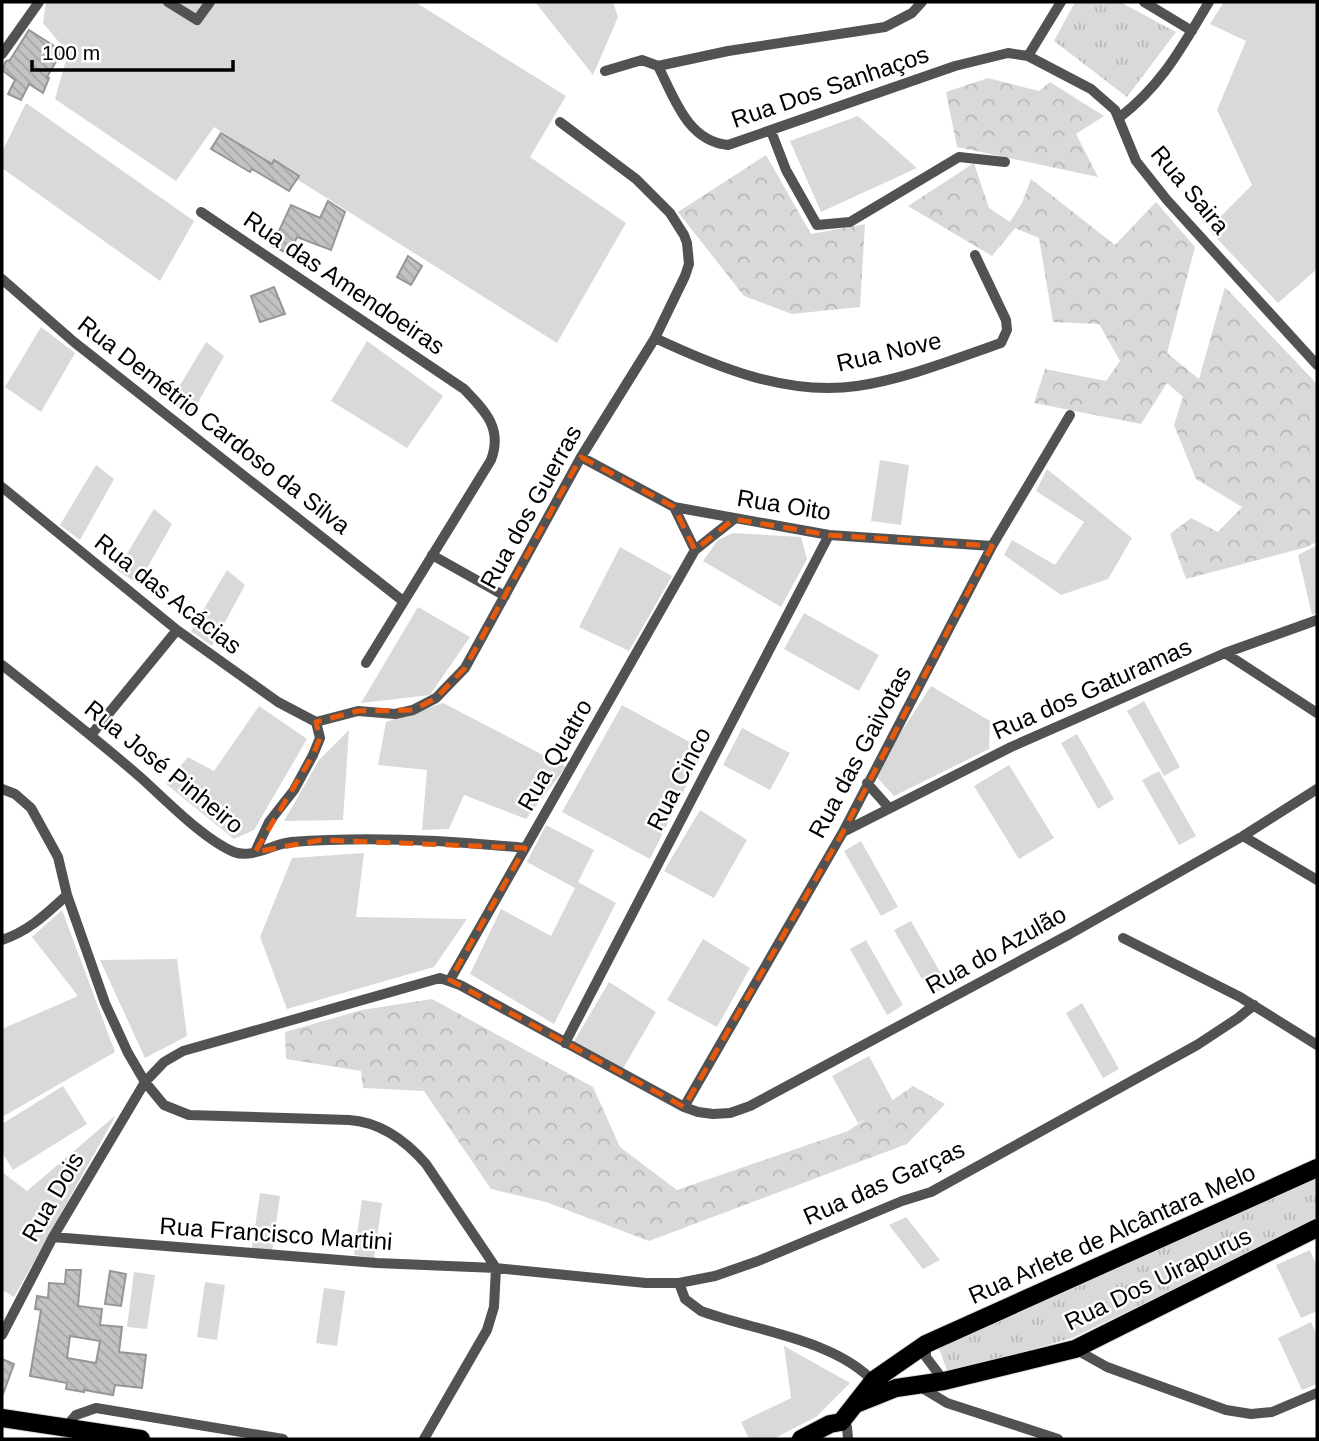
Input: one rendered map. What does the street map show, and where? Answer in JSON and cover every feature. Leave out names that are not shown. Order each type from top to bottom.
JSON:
[{"type":"main road","name":"Rua Arlete de Alcântara Melo","points":[[878,1386],[926,1344],[1317,1168]]},
{"type":"main road","name":"Rua Dos Uirapurus","points":[[841,1422],[855,1405],[878,1386],[919,1386],[1076,1349],[1317,1228]]},
{"type":"main road","points":[[3,1421],[66,1427],[141,1439]]},
{"type":"main road","points":[[800,1439],[830,1424],[841,1422]]},
{"type":"street","points":[[2,54],[39,2]]},
{"type":"street","points":[[168,2],[197,20],[210,2]]},
{"type":"street","points":[[605,71],[642,60],[658,66],[727,51],[885,27],[912,13],[922,2]]},
{"type":"street","points":[[1028,56],[1061,2]]},
{"type":"street","points":[[1144,2],[1192,31]]},
{"type":"street","points":[[1120,117],[1143,100],[1164,75],[1209,2]]},
{"type":"street","name":"Rua Dos Sanhaços","points":[[658,66],[684,117],[692,127],[709,141],[728,145],[955,66],[999,54],[1016,53],[1028,56]]},
{"type":"street","name":"Rua Saira","points":[[1028,56],[1091,89],[1107,102],[1120,117],[1130,151],[1151,181],[1317,365]]},
{"type":"street","name":"Rua dos Guerras","points":[[316,722],[358,711],[395,714],[413,710],[436,698],[465,668],[581,457],[655,338],[685,276],[689,254],[684,235],[670,214],[647,189],[560,122]]},
{"type":"street","points":[[771,131],[786,170],[817,225],[850,222],[959,157],[1005,162]]},
{"type":"street","name":"Rua das Amendoeiras","points":[[201,212],[464,389],[488,413],[496,447],[491,460],[366,663]]},
{"type":"street","name":"Rua Nove","points":[[655,338],[735,372],[788,385],[857,386],[894,377],[1001,343],[1007,330],[1006,320],[975,255]]},
{"type":"street","name":"Rua Demétrio Cardoso da Silva","points":[[2,279],[74,342],[403,601]]},
{"type":"street","name":"Rua das Gaivotas","points":[[684,1107],[843,832],[992,547],[1070,415]]},
{"type":"street","name":"Rua Oito","points":[[581,457],[674,507],[829,535],[992,547]]},
{"type":"street","name":"Rua das Acácias","points":[[2,487],[177,630],[278,702],[316,722]]},
{"type":"street","points":[[674,507],[695,550]]},
{"type":"street","name":"Rua Quatro","points":[[450,980],[579,758],[695,550],[734,519]]},
{"type":"street","name":"Rua Cinco","points":[[565,1043],[829,535]]},
{"type":"street","points":[[432,555],[505,596]]},
{"type":"street","name":"Rua dos Gaturamas","points":[[843,832],[1011,747],[1225,653],[1317,620]]},
{"type":"street","points":[[91,735],[177,630]]},
{"type":"street","points":[[1225,653],[1317,713]]},
{"type":"street","name":"Rua José Pinheiro","points":[[2,666],[91,735],[219,843],[234,852],[244,854],[286,843],[321,840],[408,839],[525,848]]},
{"type":"street","points":[[255,852],[269,822],[294,790],[313,755],[320,738],[316,722]]},
{"type":"street","points":[[867,783],[889,808]]},
{"type":"street","points":[[2,789],[15,794],[31,808],[58,857],[67,895],[105,1003],[128,1053],[145,1082],[164,1105],[189,1115],[349,1120],[374,1124],[412,1150],[426,1164],[496,1268],[494,1307],[487,1330],[424,1439]]},
{"type":"street","name":"Rua do Azulão","points":[[450,980],[684,1107],[713,1114],[730,1113],[750,1106],[855,1051],[1243,836],[1317,789]]},
{"type":"street","points":[[1243,836],[1317,880]]},
{"type":"street","points":[[2,940],[36,923],[67,895]]},
{"type":"street","points":[[1123,938],[1254,1005],[1317,1045]]},
{"type":"street","name":"Rua Dois","points":[[2,1335],[53,1237],[145,1082],[164,1062],[192,1048],[431,979],[450,980]]},
{"type":"street","name":"Rua das Garças","points":[[496,1268],[646,1283],[679,1283],[715,1276],[902,1201],[931,1192],[1197,1045],[1254,1005]]},
{"type":"street","name":"Rua Francisco Martini","points":[[53,1237],[377,1263],[496,1268]]},
{"type":"street","points":[[679,1283],[685,1299],[701,1311],[817,1346],[845,1361],[878,1386]]},
{"type":"street","points":[[926,1344],[926,1357],[930,1366],[944,1381]]},
{"type":"street","points":[[1076,1349],[1107,1367],[1226,1410],[1251,1414],[1272,1412],[1317,1393]]},
{"type":"street","points":[[919,1386],[947,1403],[1058,1439]]},
{"type":"street","points":[[66,1427],[76,1415],[96,1408],[283,1439]]},
{"type":"street","points":[[841,1422],[847,1427],[848,1439]]},
{"type":"highlighted area","points":[[581,457],[674,507],[695,550],[734,519],[829,535],[992,546],[843,832],[684,1107],[450,980],[525,848],[321,840],[255,852],[313,755],[320,738],[316,722],[358,711],[413,710],[436,698],[465,668]]},
{"type":"green space","points":[[46,2],[415,2],[566,96],[530,157],[626,223],[557,343],[214,127],[176,181],[55,99],[68,53],[43,23]]},
{"type":"green space","points":[[535,2],[613,2],[618,17],[593,75]]},
{"type":"green space","points":[[1075,2],[1120,2],[1176,32],[1127,97],[1054,41]]},
{"type":"green space","points":[[1224,2],[1317,2],[1317,269],[1278,303],[1208,229],[1252,185],[1217,110],[1246,41],[1210,24]]},
{"type":"green space","points":[[988,78],[1039,91],[1050,82],[1104,116],[1076,134],[1098,177],[957,147],[946,92]]},
{"type":"green space","points":[[26,103],[194,221],[160,281],[2,168],[2,152]]},
{"type":"green space","points":[[858,116],[917,168],[821,212],[790,141]]},
{"type":"green space","points":[[766,155],[811,234],[865,224],[860,307],[792,314],[744,296],[678,212]]},
{"type":"green space","points":[[974,163],[989,208],[1010,222],[1022,203],[1031,179],[1115,245],[1156,202],[1195,247],[1167,353],[1199,379],[1225,287],[1317,384],[1317,542],[1186,579],[1170,534],[1191,518],[1218,532],[1242,507],[1196,479],[1174,425],[1183,397],[1167,383],[1141,424],[1034,403],[1045,369],[1106,381],[1120,361],[1099,324],[1053,322],[1039,238],[1015,228],[992,256],[908,206]]},
{"type":"green space","points":[[41,327],[75,353],[41,412],[5,387]]},
{"type":"green space","points":[[367,341],[443,396],[407,448],[331,401]]},
{"type":"green space","points":[[206,342],[224,356],[190,417],[170,402]]},
{"type":"green space","points":[[880,460],[909,465],[901,525],[871,521]]},
{"type":"green space","points":[[96,465],[114,479],[80,540],[60,525]]},
{"type":"green space","points":[[1047,469],[1132,538],[1108,579],[1061,595],[1004,555],[1012,540],[1055,565],[1084,522],[1036,491]]},
{"type":"green space","points":[[154,509],[172,524],[138,584],[117,570]]},
{"type":"green space","points":[[733,533],[801,537],[807,559],[781,607],[703,561],[718,540]]},
{"type":"green space","points":[[1317,545],[1317,613],[1312,615],[1298,555]]},
{"type":"green space","points":[[620,547],[672,576],[629,651],[579,627]]},
{"type":"green space","points":[[227,570],[245,585],[212,646],[191,631]]},
{"type":"green space","points":[[418,607],[470,637],[430,695],[361,703]]},
{"type":"green space","points":[[804,613],[879,655],[859,691],[784,649]]},
{"type":"green space","points":[[931,686],[990,721],[989,749],[894,796],[874,774]]},
{"type":"green space","points":[[1144,701],[1180,767],[1164,776],[1127,711]]},
{"type":"green space","points":[[443,703],[566,767],[526,819],[464,795],[449,829],[422,830],[427,770],[378,765],[386,722]]},
{"type":"green space","points":[[622,705],[704,750],[650,859],[562,812]]},
{"type":"green space","points":[[259,706],[307,739],[254,830],[234,839],[166,784],[188,757],[214,771]]},
{"type":"green space","points":[[742,728],[790,753],[770,790],[723,765]]},
{"type":"green space","points":[[349,730],[343,820],[284,821],[319,760]]},
{"type":"green space","points":[[1077,734],[1114,799],[1098,809],[1061,743]]},
{"type":"green space","points":[[1009,765],[1054,838],[1019,859],[974,786]]},
{"type":"green space","points":[[1159,771],[1196,836],[1179,845],[1142,780]]},
{"type":"green space","points":[[700,810],[747,840],[714,898],[664,871]]},
{"type":"green space","points":[[546,825],[594,850],[578,882],[616,903],[554,1024],[470,974],[501,909],[551,936],[575,888],[527,862]]},
{"type":"green space","points":[[861,841],[898,907],[881,916],[844,851]]},
{"type":"green space","points":[[364,853],[356,917],[467,919],[434,967],[287,1009],[260,937],[292,858]]},
{"type":"green space","points":[[62,910],[115,1052],[2,1117],[2,1029],[78,996],[32,937]]},
{"type":"green space","points":[[911,921],[948,986],[931,995],[894,930]]},
{"type":"green space","points":[[703,939],[750,968],[717,1027],[667,1000]]},
{"type":"green space","points":[[866,940],[903,1005],[887,1015],[850,949]]},
{"type":"green space","points":[[177,959],[187,1036],[145,1058],[100,960]]},
{"type":"green space","points":[[609,982],[656,1012],[622,1070],[573,1043]]},
{"type":"green space","points":[[432,999],[593,1087],[620,1147],[677,1190],[848,1131],[913,1086],[945,1104],[907,1144],[649,1241],[546,1202],[491,1189],[424,1091],[363,1088],[361,1071],[286,1059],[285,1032],[362,1010]]},
{"type":"green space","points":[[1082,1003],[1119,1069],[1103,1078],[1066,1013]]},
{"type":"green space","points":[[869,1056],[894,1103],[858,1123],[832,1076]]},
{"type":"green space","points":[[63,1086],[87,1124],[13,1170],[2,1152],[2,1124]]},
{"type":"green space","points":[[116,1115],[14,1297],[2,1290],[2,1172],[27,1191]]},
{"type":"green space","points":[[1317,1174],[1317,1221],[1072,1338],[948,1373],[938,1346]]},
{"type":"green space","points":[[260,1193],[280,1196],[272,1251],[252,1248]]},
{"type":"green space","points":[[362,1200],[382,1203],[374,1258],[354,1255]]},
{"type":"green space","points":[[906,1217],[940,1260],[923,1269],[889,1225]]},
{"type":"green space","points":[[1310,1250],[1317,1266],[1317,1311],[1301,1318],[1276,1265]]},
{"type":"green space","points":[[134,1272],[155,1275],[147,1329],[127,1327]]},
{"type":"green space","points":[[205,1282],[225,1285],[217,1340],[197,1337]]},
{"type":"green space","points":[[324,1288],[345,1291],[337,1346],[316,1343]]},
{"type":"green space","points":[[1311,1322],[1317,1335],[1317,1384],[1302,1390],[1278,1338]]},
{"type":"green space","points":[[784,1346],[850,1383],[816,1417],[773,1439],[749,1439],[741,1422],[791,1398]]},
{"type":"building","points":[[29,30],[62,51],[47,77],[49,78],[43,93],[29,84],[21,100],[8,94],[15,80],[2,70]]},
{"type":"building","points":[[221,133],[272,164],[274,160],[299,176],[289,191],[211,149]]},
{"type":"building","points":[[328,201],[345,212],[331,250],[297,237],[289,254],[272,246],[291,205],[320,218]]},
{"type":"building","points":[[408,256],[422,266],[411,285],[397,277]]},
{"type":"building","points":[[274,287],[285,314],[260,322],[251,296]]},
{"type":"building","points":[[66,1270],[81,1270],[78,1306],[102,1309],[100,1325],[122,1327],[119,1352],[146,1355],[142,1388],[115,1385],[113,1395],[84,1392],[66,1389],[67,1383],[30,1376],[41,1310],[35,1309],[37,1296],[48,1298],[49,1283],[65,1284]],"holes":[[[70,1336],[100,1341],[96,1363],[67,1358]]]},
{"type":"building","points":[[110,1271],[126,1274],[121,1306],[105,1304]]},
{"type":"building","points":[[2,1359],[14,1364],[3,1394],[2,1394]]}]
